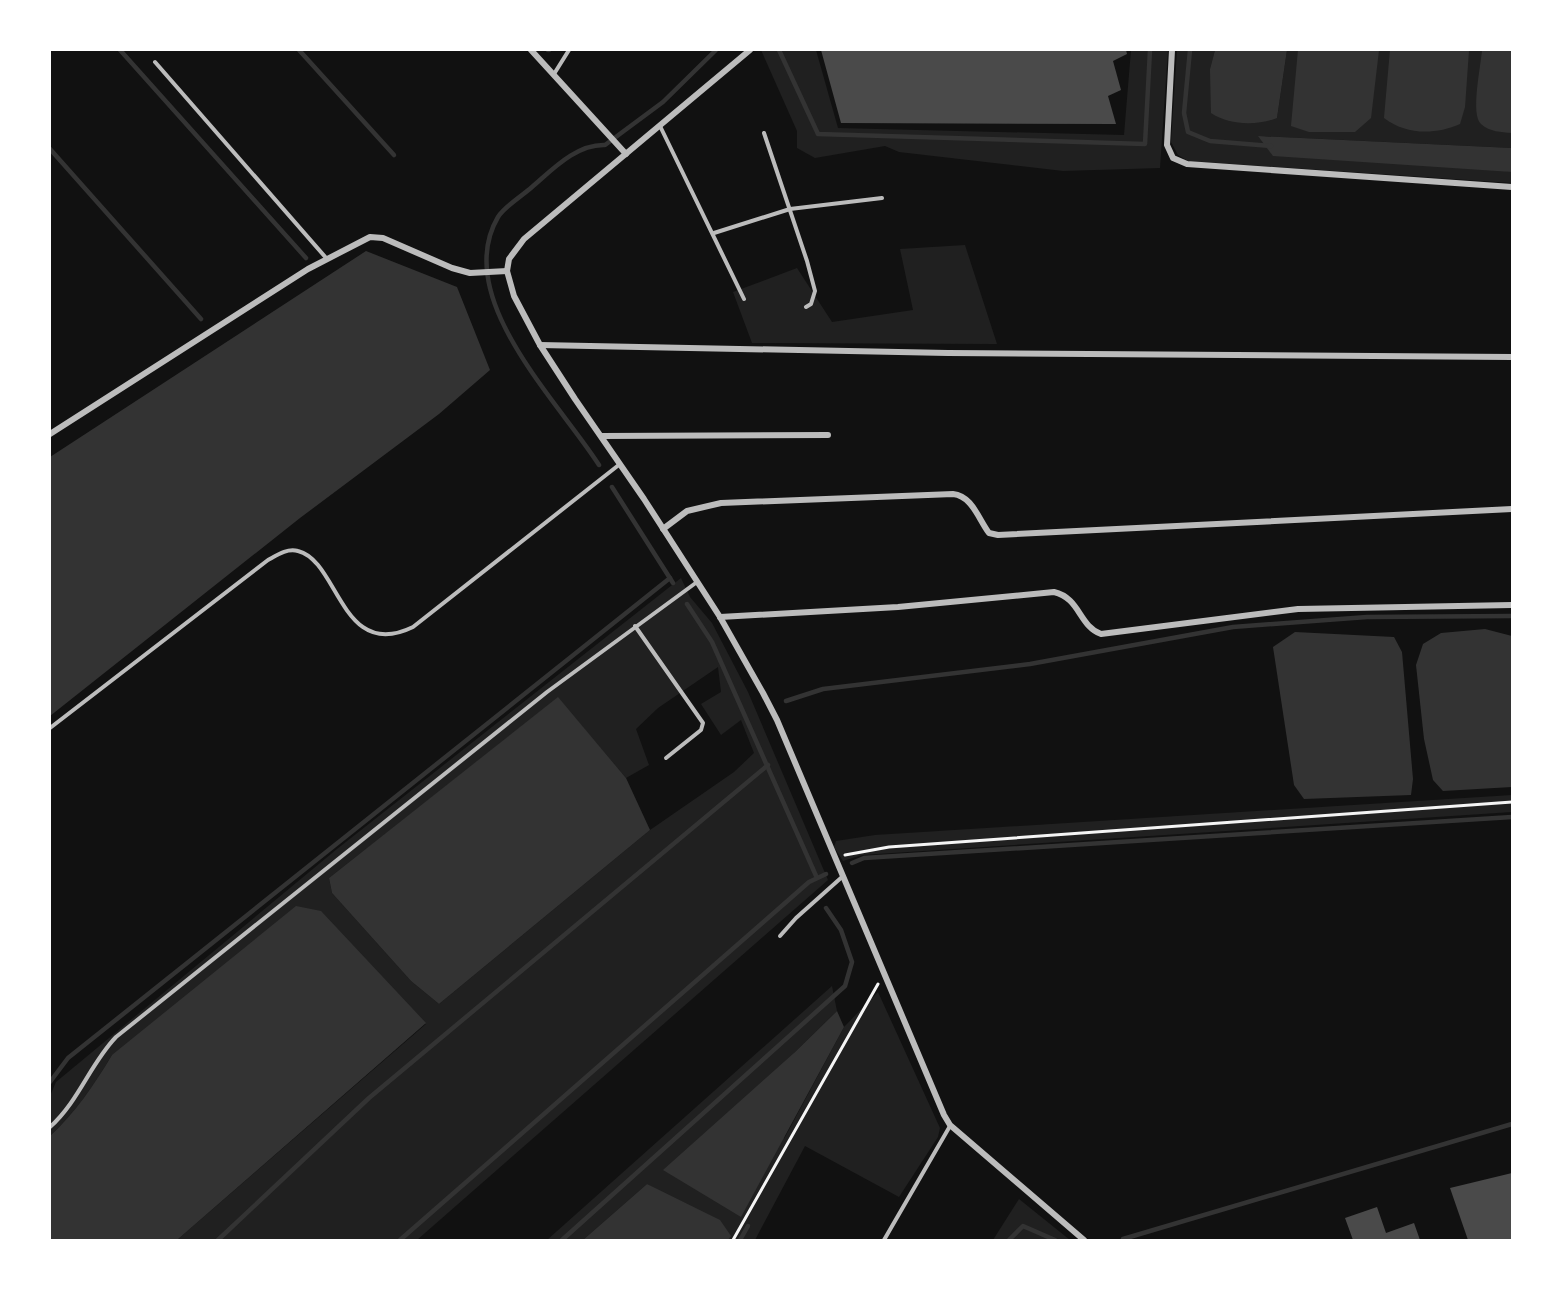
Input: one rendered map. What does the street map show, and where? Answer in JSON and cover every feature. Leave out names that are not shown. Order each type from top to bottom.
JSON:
[{"type":"street","points":[[531,50],[626,154]]},
{"type":"street","points":[[750,50],[524,238],[509,259],[507,271],[514,296],[540,345],[621,464],[720,617],[777,720],[937,1102],[950,1125],[1084,1240]]},
{"type":"street","points":[[1172,50],[1167,145],[1173,158],[1187,165],[1512,187]]},
{"type":"street","points":[[50,432],[327,259],[370,237],[383,238],[452,268],[478,273],[507,271]]},
{"type":"street","points":[[540,345],[960,353],[1512,357]]},
{"type":"street","points":[[602,436],[828,435]]},
{"type":"street","points":[[663,529],[687,510],[721,503],[952,494],[962,495],[968,500],[989,533],[998,535],[1512,509]]},
{"type":"street","points":[[720,617],[898,607],[1054,592],[1064,594],[1074,602],[1091,630],[1101,634],[1298,609],[1512,605]]},
{"type":"lane","points":[[554,75],[569,50]]},
{"type":"lane","points":[[155,62],[327,259]]},
{"type":"lane","points":[[660,126],[714,233],[744,299]]},
{"type":"lane","points":[[764,133],[815,291],[812,304],[806,307]]},
{"type":"lane","points":[[714,233],[790,209],[882,198]]},
{"type":"lane","points":[[50,728],[268,560],[285,551],[298,550],[316,564],[352,618],[362,627],[388,634],[401,633],[413,627],[621,464]]},
{"type":"lane","points":[[50,1127],[73,1101],[105,1049],[116,1037],[547,692],[697,581]]},
{"type":"lane","points":[[635,626],[703,723],[701,730],[666,758]]},
{"type":"lane","points":[[780,936],[796,918],[842,877]]},
{"type":"lane","points":[[885,1240],[950,1125]]},
{"type":"path","points":[[834,858],[864,850],[890,847],[1512,802]]},
{"type":"path","points":[[733,1240],[853,1024],[884,975]]},
{"type":"shaded area","points":[[761,50],[816,50],[838,128],[1124,135],[1131,50],[1168,50],[1160,168],[1063,171],[899,152],[885,146],[815,158],[797,148],[797,131]]},
{"type":"shaded area","points":[[1177,50],[1215,50],[1210,69],[1277,118],[1287,50],[1512,50],[1512,148],[1259,136],[1512,172],[1512,183],[1188,161],[1178,155],[1171,142]]},
{"type":"shaded area","points":[[1215,50],[1287,50],[1277,118],[1269,121],[1243,123],[1226,120],[1211,113],[1210,69]]},
{"type":"shaded area","points":[[1298,50],[1379,50],[1371,118],[1355,132],[1309,132],[1291,126]]},
{"type":"shaded area","points":[[1390,50],[1469,50],[1465,107],[1460,124],[1441,130],[1421,132],[1402,128],[1384,118]]},
{"type":"shaded area","points":[[1482,50],[1512,50],[1512,133],[1488,129],[1478,119],[1476,101]]},
{"type":"shaded area","points":[[1258,136],[1512,148],[1512,172],[1273,156]]},
{"type":"shaded area","points":[[965,245],[997,344],[752,343],[733,292],[797,268],[832,322],[913,310],[900,249]]},
{"type":"shaded area","points":[[366,251],[457,287],[490,370],[439,414],[300,518],[50,716],[50,457]]},
{"type":"shaded area","points":[[681,578],[690,597],[712,623],[748,692],[828,880],[417,1240],[177,1240],[426,1024],[112,1055],[84,1098],[50,1136],[50,1096],[56,1082],[337,849]],"holes":[[[718,667],[721,692],[701,704],[721,735],[741,720],[754,753],[734,772],[650,830],[439,1004],[411,981],[332,893],[329,878],[558,698],[626,778],[649,765],[636,729],[658,708]]]},
{"type":"shaded area","points":[[1485,629],[1512,636],[1512,787],[1443,791],[1433,780],[1424,739],[1416,665],[1423,644],[1441,633]]},
{"type":"shaded area","points":[[1295,632],[1394,637],[1402,652],[1413,779],[1411,795],[1304,799],[1294,785],[1273,647]]},
{"type":"shaded area","points":[[558,697],[626,778],[650,830],[439,1004],[411,981],[332,893],[329,878]]},
{"type":"shaded area","points":[[1512,795],[1512,812],[862,855],[843,861],[834,847],[836,841],[875,835]]},
{"type":"shaded area","points":[[296,906],[321,911],[426,1023],[177,1240],[50,1240],[50,1136],[84,1098],[112,1055]]},
{"type":"shaded area","points":[[832,986],[837,1011],[794,1053],[784,1139],[844,1027],[878,992],[940,1128],[938,1137],[899,1197],[805,1146],[755,1240],[728,1240],[730,1235],[647,1184],[583,1240],[547,1240]]},
{"type":"shaded area","points":[[837,1011],[844,1027],[741,1217],[663,1170],[794,1053]]},
{"type":"shaded area","points":[[647,1184],[720,1220],[731,1236],[728,1240],[583,1240]]},
{"type":"shaded area","points":[[1019,1199],[1070,1240],[993,1240]]},
{"type":"building","points":[[821,50],[1126,50],[1127,54],[1113,61],[1121,90],[1108,96],[1116,124],[841,123]]},
{"type":"building","points":[[1512,1173],[1512,1240],[1468,1240],[1450,1188]]},
{"type":"building","points":[[1377,1207],[1386,1233],[1414,1223],[1420,1240],[1353,1240],[1345,1218]]},
{"type":"waterway","points":[[120,50],[306,258]]},
{"type":"waterway","points":[[299,50],[394,155]]},
{"type":"waterway","points":[[599,465],[537,380],[516,347],[499,314],[488,281],[487,248],[498,217],[509,205],[565,159],[584,149],[605,145],[663,102],[716,50]]},
{"type":"waterway","points":[[779,50],[818,134],[1145,144],[1150,50]]},
{"type":"waterway","points":[[1190,50],[1184,113],[1188,132],[1210,141],[1271,146]]},
{"type":"waterway","points":[[50,149],[201,319]]},
{"type":"waterway","points":[[612,487],[673,583]]},
{"type":"waterway","points":[[50,1082],[68,1058],[670,578]]},
{"type":"waterway","points":[[687,604],[712,642],[817,878]]},
{"type":"waterway","points":[[786,701],[823,689],[1030,664],[1233,627],[1367,617],[1512,616]]},
{"type":"waterway","points":[[218,1240],[369,1098],[768,765]]},
{"type":"waterway","points":[[852,863],[864,858],[1512,817]]},
{"type":"waterway","points":[[400,1240],[809,882],[826,874]]},
{"type":"waterway","points":[[562,1240],[845,986],[852,962],[841,930],[826,908]]},
{"type":"waterway","points":[[1123,1239],[1512,1124]]},
{"type":"waterway","points":[[740,1240],[748,1226]]},
{"type":"waterway","points":[[1009,1240],[1023,1226],[1055,1240]]}]
